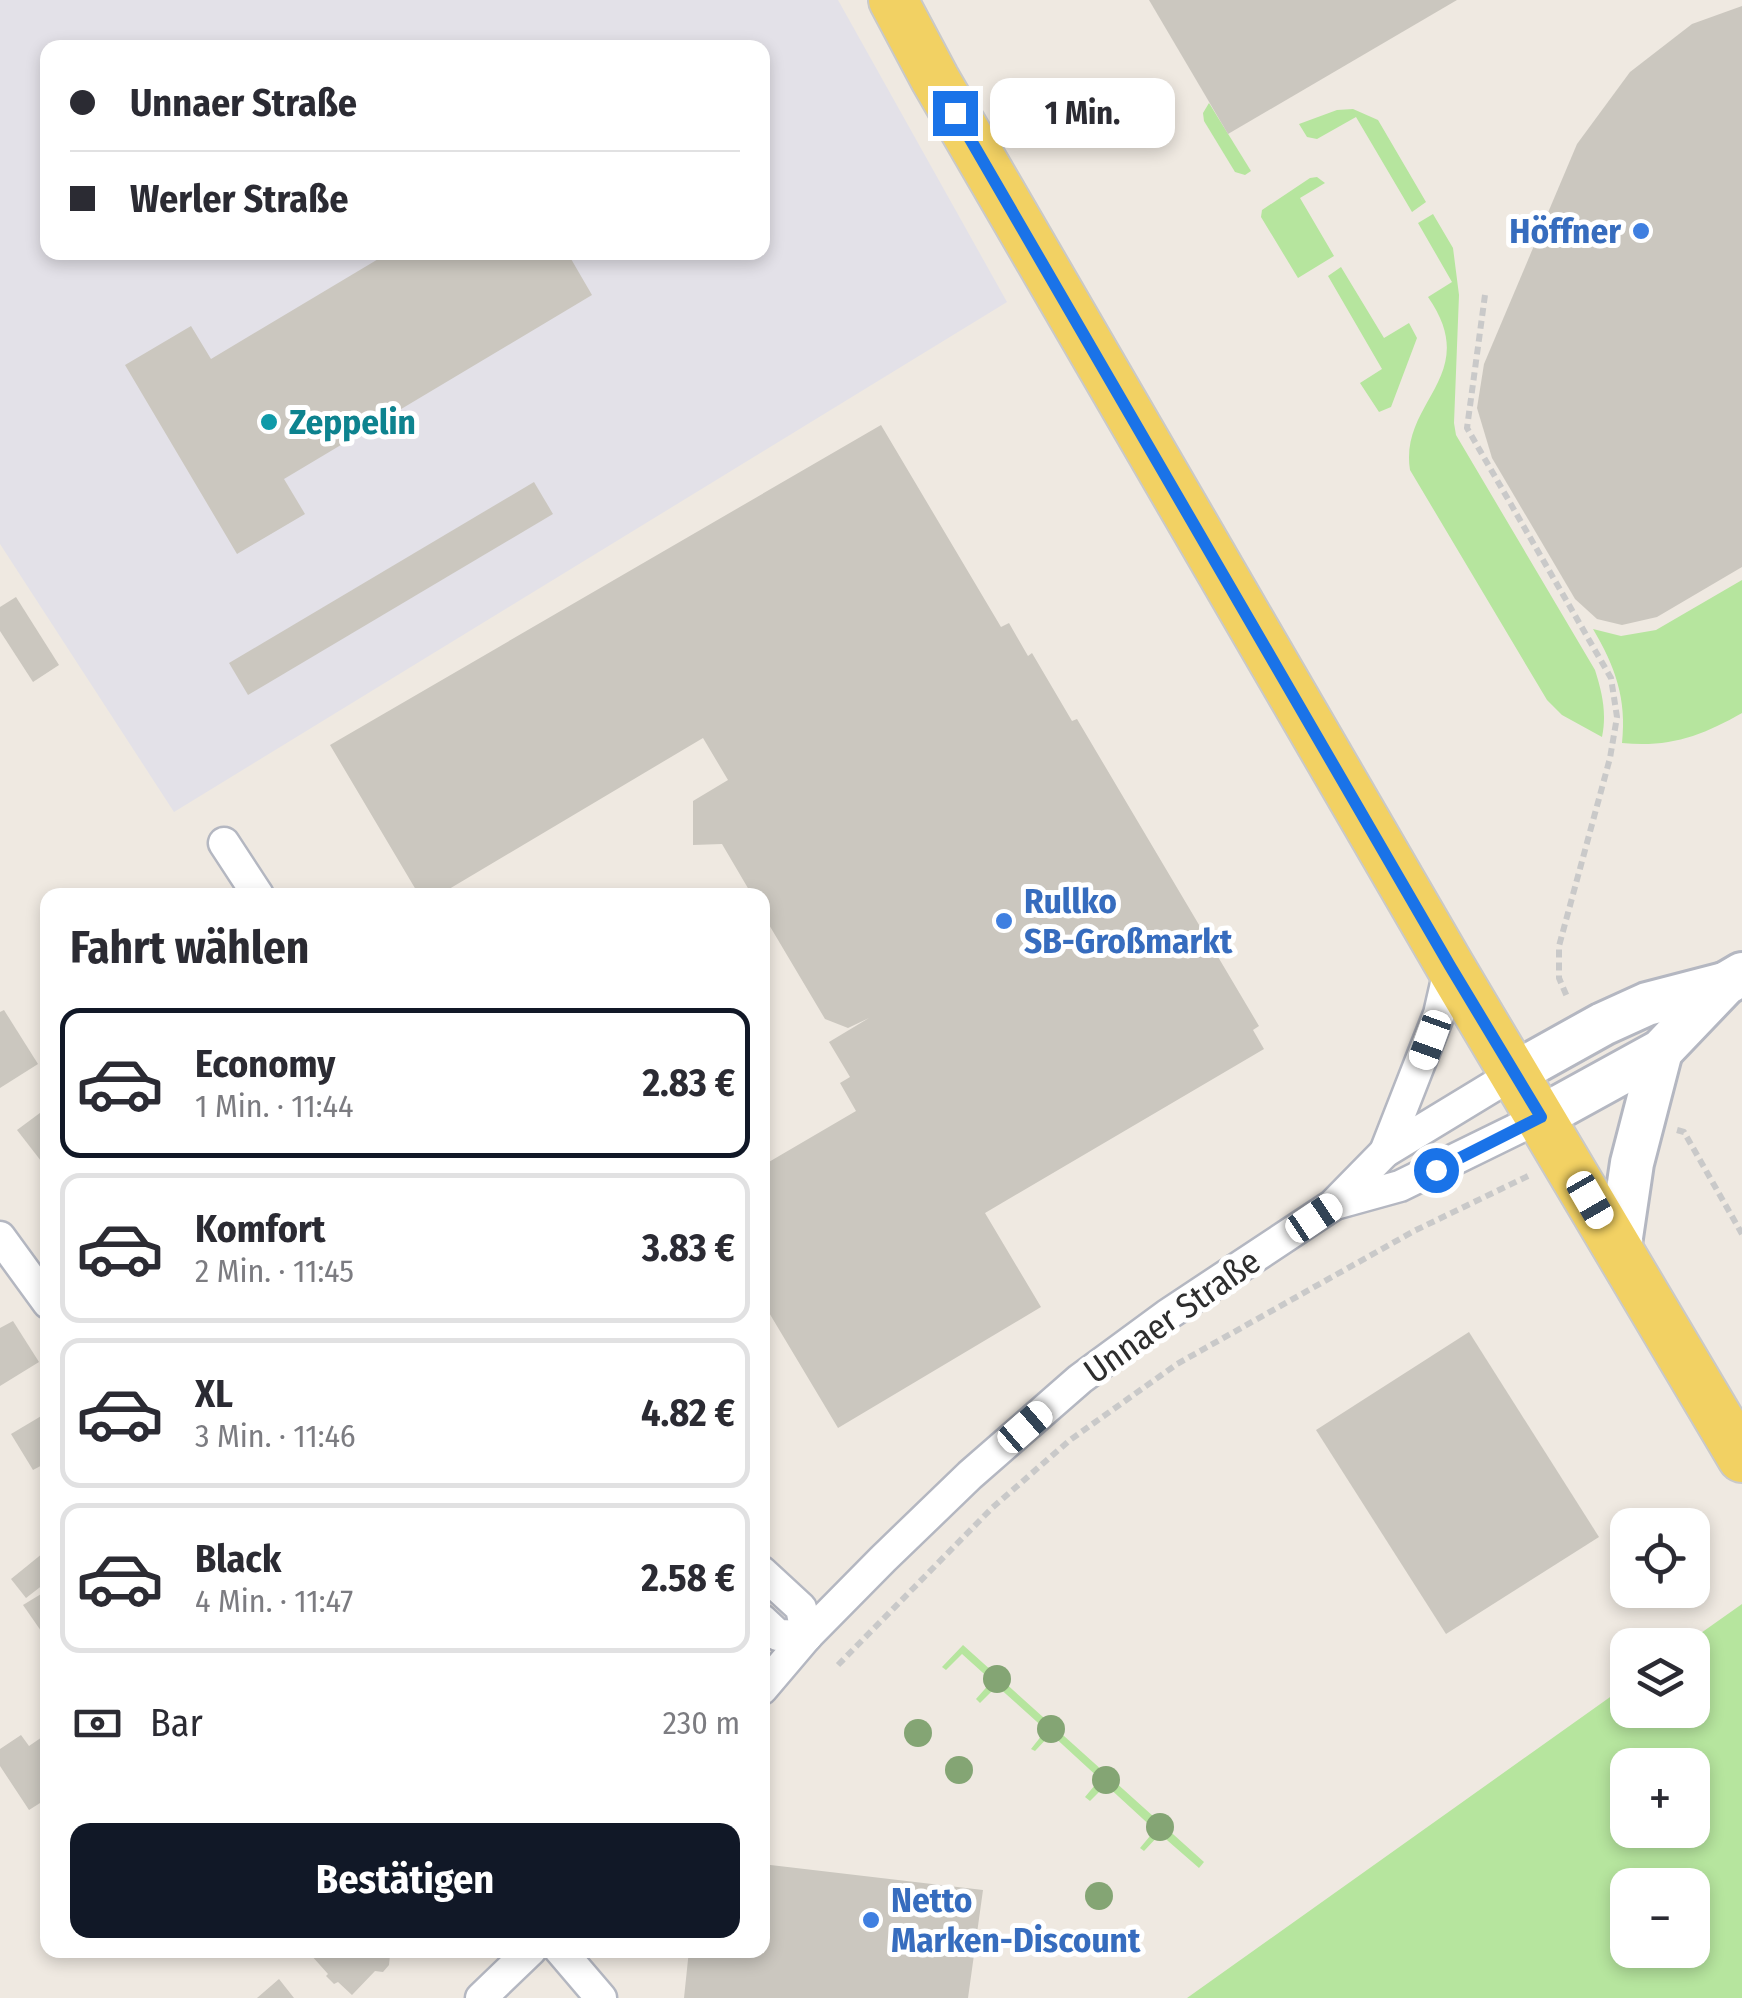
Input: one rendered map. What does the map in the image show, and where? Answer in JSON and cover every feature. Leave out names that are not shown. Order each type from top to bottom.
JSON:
[{"type":"main road","points":[[892,0],[974,148],[1450,966],[1742,1458]]},
{"type":"main road","name":"Unnaer Straße","points":[[1514,1073],[1647,1004],[1734,979]]},
{"type":"main road","name":"Unnaer Straße","points":[[1552,1136],[1661,1052],[1734,979]]},
{"type":"main road","points":[[1619,1251],[1632,1163],[1661,1052]]},
{"type":"street","points":[[224,843],[253,888]]},
{"type":"street","name":"Unnaer Straße","points":[[1385,1152],[1439,1014],[1450,966]]},
{"type":"street","name":"Unnaer Straße","points":[[770,1680],[807,1636],[970,1475],[1080,1379],[1168,1314],[1332,1205],[1385,1152],[1514,1073]]},
{"type":"street","name":"Unnaer Straße","points":[[1332,1205],[1552,1136]]},
{"type":"street","points":[[0,1237],[40,1292]]},
{"type":"street","points":[[770,1579],[801,1608],[807,1636],[778,1635],[770,1628]]},
{"type":"street","points":[[482,1998],[523,1958]]},
{"type":"street","points":[[567,1958],[601,1998]]},
{"type":"path","points":[[1486,295],[1467,428],[1610,678],[1617,717],[1610,758],[1559,946],[1559,978],[1585,1034]]},
{"type":"path","points":[[1643,1121],[1684,1132],[1742,1234]]},
{"type":"path","points":[[838,1665],[992,1508],[1070,1440],[1177,1364],[1382,1249],[1500,1192],[1552,1136]]},
{"type":"shaded area","points":[[0,0],[838,0],[1007,302],[174,812],[0,544]]},
{"type":"green space","points":[[1209,103],[1251,171],[1245,175],[1235,172],[1204,121],[1203,113]]},
{"type":"green space","points":[[1353,109],[1378,120],[1426,202],[1412,212],[1356,117],[1317,139],[1307,137],[1299,124],[1337,110]]},
{"type":"green space","points":[[1317,177],[1325,183],[1300,198],[1334,256],[1298,278],[1261,217],[1262,210]]},
{"type":"green space","points":[[1433,214],[1453,248],[1459,295],[1456,435],[1595,670],[1603,703],[1602,737],[1562,715],[1547,700],[1410,470],[1410,446],[1416,425],[1444,368],[1447,348],[1443,324],[1428,297],[1452,282],[1418,223]]},
{"type":"green space","points":[[1341,267],[1384,338],[1409,323],[1417,338],[1391,407],[1379,412],[1360,383],[1382,369],[1328,276]]},
{"type":"green space","points":[[1742,580],[1742,713],[1684,738],[1655,744],[1622,743],[1623,712],[1618,683],[1593,629],[1621,636],[1656,630]]},
{"type":"green space","points":[[1742,1604],[1742,1998],[1187,1998],[1610,1697],[1610,1728],[1710,1728],[1708,1628]]},
{"type":"green space","points":[[963,1645],[1204,1862],[1199,1868],[1160,1834],[1144,1851],[1140,1848],[1155,1830],[1106,1785],[1090,1801],[1085,1797],[1100,1779],[1051,1734],[1035,1751],[1031,1749],[1046,1730],[997,1686],[980,1703],[976,1699],[992,1681],[962,1654],[946,1670],[942,1667]]},
{"type":"building","points":[[1149,0],[1457,0],[1228,134]]},
{"type":"building","name":"Höffner","points":[[1742,6],[1742,567],[1657,617],[1622,625],[1597,619],[1575,599],[1492,458],[1477,408],[1484,364],[1577,144],[1630,72],[1692,24]]},
{"type":"building","name":"Zeppelin","points":[[377,260],[572,260],[592,295],[284,479],[305,514],[237,554],[125,365],[191,326],[211,359]]},
{"type":"building","points":[[881,425],[1001,627],[1009,623],[1028,656],[1032,653],[1072,721],[1077,719],[1259,1026],[1253,1030],[1264,1049],[985,1213],[1041,1307],[838,1428],[770,1314],[770,1161],[856,1111],[840,1083],[850,1077],[829,1042],[869,1018],[848,1028],[825,1019],[770,926],[770,888],[748,888],[722,844],[693,845],[693,801],[728,780],[703,738],[451,888],[415,888],[330,745]]},
{"type":"building","points":[[534,482],[553,514],[248,695],[229,663]]},
{"type":"building","points":[[16,597],[59,665],[33,682],[0,631],[0,607]]},
{"type":"building","points":[[4,1010],[38,1064],[0,1088],[0,1012]]},
{"type":"building","points":[[40,1113],[40,1160],[17,1130]]},
{"type":"building","points":[[13,1321],[39,1362],[0,1386],[0,1328]]},
{"type":"building","points":[[1469,1332],[1599,1537],[1446,1634],[1316,1430]]},
{"type":"building","points":[[40,1417],[40,1466],[33,1470],[11,1434]]},
{"type":"building","points":[[40,1555],[40,1587],[26,1598],[11,1579]]},
{"type":"building","points":[[40,1595],[40,1629],[23,1605]]},
{"type":"building","points":[[21,1735],[29,1746],[40,1738],[40,1803],[29,1810],[0,1766],[0,1749]]},
{"type":"building","name":"Netto Marken-Discount","points":[[770,1865],[983,1890],[968,1998],[684,1998],[688,1958],[770,1958]]},
{"type":"building","points":[[314,1958],[390,1958],[383,1972],[375,1971],[352,1995],[338,1982],[334,1984]]},
{"type":"building","points":[[279,1979],[294,1998],[257,1998]]},
{"type":"place","name":"Höffner","points":[[1641,231]]},
{"type":"place","name":"Zeppelin","points":[[269,422]]},
{"type":"place","name":"Rullko SB-Großmarkt","points":[[1004,921]]},
{"type":"place","name":"Netto Marken-Discount","points":[[871,1920]]},
{"type":"route","points":[[955,113],[1541,1117],[1436,1170]]}]
